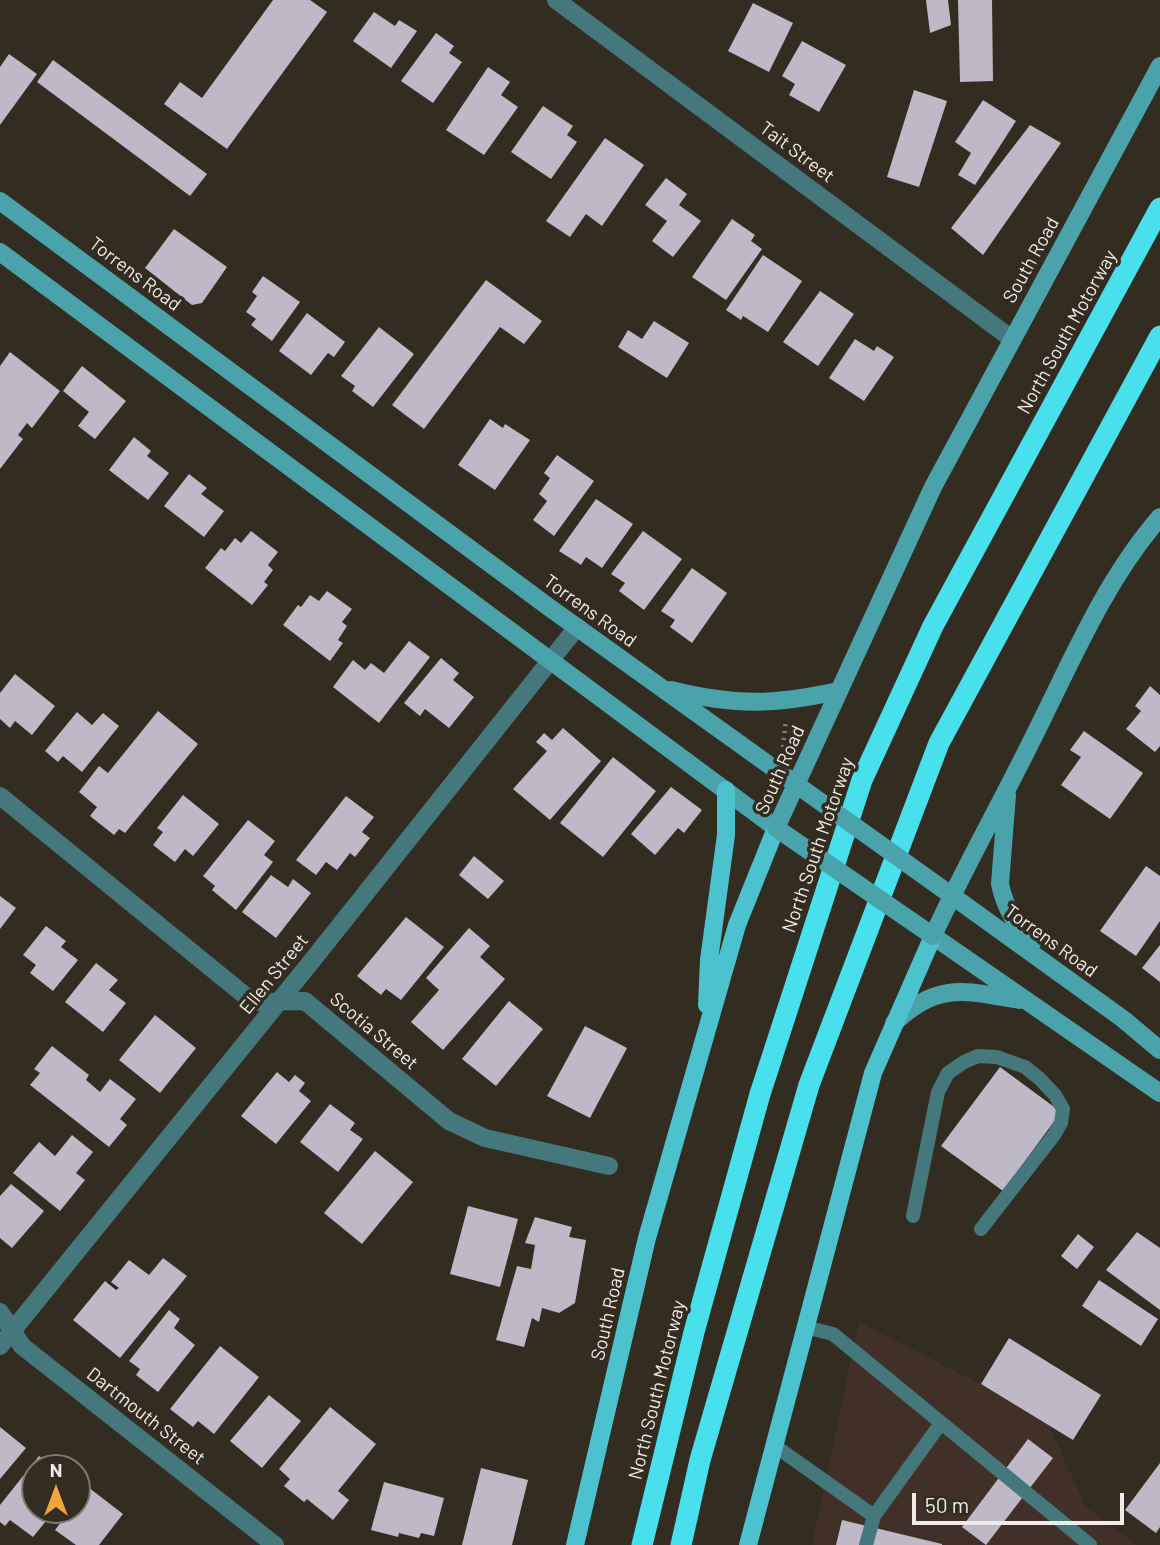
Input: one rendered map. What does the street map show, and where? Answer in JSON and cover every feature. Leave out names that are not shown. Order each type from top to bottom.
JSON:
[{"type":"highway","name":"North South Motorway","points":[[642,1545],[694,1332],[760,1094],[862,780],[933,626],[1160,208]]},
{"type":"highway","points":[[681,1545],[700,1460],[809,1086],[939,743],[1160,336]]},
{"type":"main road","name":"South Road","points":[[575,1545],[647,1238],[737,925],[776,828],[933,487],[1160,66]]},
{"type":"main road","name":"Torrens Road","points":[[0,201],[577,627],[1123,1019],[1160,1050]]},
{"type":"main road","points":[[0,252],[776,828],[1160,1093]]},
{"type":"main road","points":[[748,1545],[873,1073],[951,895],[1008,788],[1078,642],[1140,540],[1160,517]]},
{"type":"main road","points":[[661,687],[707,699],[732,702],[798,700],[838,691]]},
{"type":"main road","points":[[1008,788],[1000,879],[1002,895],[1015,924],[1057,971]]},
{"type":"main road","points":[[706,1033],[709,960],[726,835],[726,790]]},
{"type":"main road","points":[[894,1023],[926,998],[948,992],[1024,1000]]},
{"type":"street","name":"Tait Street","points":[[556,0],[1012,339]]},
{"type":"street","name":"Ellen Street","points":[[0,1346],[279,1002],[577,627]]},
{"type":"street","name":"Scotia Street","points":[[0,796],[248,998],[254,1002],[304,1001],[449,1121],[485,1138],[609,1166]]},
{"type":"street","name":"Dartmouth Street","points":[[0,1312],[22,1346],[29,1352],[275,1545]]},
{"type":"lane","points":[[912,1216],[938,1092],[948,1073],[978,1056],[997,1057],[1026,1067],[1048,1087],[1063,1109],[1061,1123],[1054,1135],[981,1229]]},
{"type":"lane","points":[[805,1327],[833,1334],[1090,1545]]},
{"type":"lane","points":[[866,1545],[874,1516],[942,1423]]},
{"type":"lane","points":[[775,1446],[874,1516]]},
{"type":"path","points":[[783,747],[787,713]]},
{"type":"shaded area","points":[[859,1322],[981,1384],[1049,1425],[1086,1507],[1137,1545],[812,1545]]},
{"type":"building","points":[[273,0],[310,0],[327,12],[227,149],[164,104],[180,82],[202,98]]},
{"type":"building","points":[[926,0],[948,0],[951,25],[930,33]]},
{"type":"building","points":[[958,0],[992,0],[993,81],[960,82]]},
{"type":"building","points":[[753,3],[793,23],[769,72],[728,51]]},
{"type":"building","points":[[374,12],[395,26],[399,20],[417,31],[391,68],[353,41]]},
{"type":"building","points":[[436,33],[454,46],[449,53],[462,62],[433,103],[401,81]]},
{"type":"building","points":[[802,41],[846,65],[819,112],[789,95],[795,84],[782,76]]},
{"type":"building","points":[[9,54],[37,74],[0,125],[0,67]]},
{"type":"building","points":[[53,60],[207,174],[190,196],[37,82]]},
{"type":"building","points":[[488,67],[510,82],[501,95],[518,107],[484,155],[446,130]]},
{"type":"building","points":[[914,90],[947,101],[919,187],[887,177]]},
{"type":"building","points":[[983,100],[1016,121],[975,185],[958,175],[971,153],[955,142]]},
{"type":"building","points":[[543,106],[573,126],[567,135],[577,142],[551,179],[511,152]]},
{"type":"building","points":[[1030,125],[1061,143],[983,255],[951,228]]},
{"type":"building","points":[[605,138],[644,165],[602,226],[586,214],[570,237],[546,221]]},
{"type":"building","points":[[666,178],[687,194],[679,205],[701,221],[673,257],[652,241],[667,221],[645,205]]},
{"type":"building","points":[[732,219],[755,235],[751,241],[762,249],[726,300],[692,277]]},
{"type":"building","points":[[174,229],[227,267],[202,303],[192,305],[145,268]]},
{"type":"building","points":[[763,255],[802,281],[768,332],[743,316],[741,320],[726,310]]},
{"type":"building","points":[[263,276],[300,302],[272,341],[251,325],[256,319],[246,312],[257,296],[252,292]]},
{"type":"building","points":[[486,280],[542,321],[524,344],[500,327],[424,429],[392,405]]},
{"type":"building","points":[[820,291],[854,314],[818,366],[783,342]]},
{"type":"building","points":[[307,313],[345,342],[334,357],[328,353],[311,375],[279,351]]},
{"type":"building","points":[[654,321],[689,343],[667,378],[618,347],[628,330],[642,339]]},
{"type":"building","points":[[379,327],[414,354],[373,407],[352,391],[355,386],[341,376]]},
{"type":"building","points":[[855,339],[874,351],[877,346],[894,357],[864,401],[829,378]]},
{"type":"building","points":[[10,352],[60,391],[32,428],[27,423],[18,435],[23,439],[0,469],[0,366]]},
{"type":"building","points":[[82,366],[126,401],[95,439],[78,426],[89,412],[63,391]]},
{"type":"building","points":[[490,419],[503,428],[505,424],[530,440],[495,490],[458,465]]},
{"type":"building","points":[[134,437],[151,451],[147,456],[169,473],[148,500],[109,470]]},
{"type":"building","points":[[557,455],[594,481],[554,536],[533,520],[547,501],[539,494],[550,478],[544,473]]},
{"type":"building","points":[[189,474],[207,488],[201,494],[224,511],[204,537],[164,506]]},
{"type":"building","points":[[596,499],[633,524],[602,568],[586,557],[581,565],[559,551]]},
{"type":"building","points":[[251,531],[278,552],[268,565],[273,570],[264,582],[268,585],[252,605],[205,568],[221,548],[225,551],[235,538],[241,543]]},
{"type":"building","points":[[643,531],[682,559],[644,610],[619,591],[625,583],[611,574]]},
{"type":"building","points":[[692,568],[727,593],[692,643],[670,627],[675,620],[661,611]]},
{"type":"building","points":[[327,591],[352,609],[342,622],[347,626],[338,640],[343,643],[330,661],[283,625],[298,605],[301,607],[310,595],[319,601]]},
{"type":"building","points":[[409,641],[430,657],[379,723],[333,687],[353,660],[365,670],[371,663],[384,673]]},
{"type":"building","points":[[441,658],[459,673],[453,680],[474,697],[449,728],[425,709],[420,716],[404,703]]},
{"type":"building","points":[[15,674],[55,706],[32,735],[15,721],[10,728],[0,719],[0,693]]},
{"type":"building","points":[[1150,686],[1160,695],[1160,746],[1155,752],[1126,729],[1141,711],[1135,706]]},
{"type":"building","points":[[158,711],[198,744],[125,833],[119,829],[114,835],[90,816],[97,807],[79,792],[99,766],[108,773]]},
{"type":"building","points":[[77,712],[92,725],[103,713],[119,726],[82,772],[63,756],[58,762],[45,751]]},
{"type":"building","points":[[563,728],[601,761],[550,820],[513,789],[547,751],[536,742],[544,733],[552,740]]},
{"type":"building","points":[[1084,731],[1143,773],[1110,819],[1061,785],[1081,757],[1070,750]]},
{"type":"building","points":[[613,757],[656,791],[603,857],[560,823]]},
{"type":"building","points":[[671,787],[702,810],[684,833],[678,828],[655,855],[631,834]]},
{"type":"building","points":[[183,795],[219,824],[193,856],[185,849],[175,862],[153,845],[163,832],[157,828]]},
{"type":"building","points":[[346,796],[374,817],[362,832],[370,838],[355,857],[350,853],[337,870],[326,862],[316,875],[296,860]]},
{"type":"building","points":[[248,820],[275,841],[264,855],[273,862],[236,910],[212,890],[215,886],[203,876]]},
{"type":"building","points":[[474,856],[504,881],[488,899],[459,875]]},
{"type":"building","points":[[1146,866],[1160,876],[1160,921],[1136,956],[1100,931]]},
{"type":"building","points":[[271,875],[288,887],[293,879],[311,893],[276,938],[242,912]]},
{"type":"building","points":[[0,896],[16,908],[0,929]]},
{"type":"building","points":[[406,917],[444,947],[401,1000],[386,989],[381,995],[357,976]]},
{"type":"building","points":[[46,926],[66,941],[61,947],[78,960],[53,991],[30,973],[36,965],[23,955]]},
{"type":"building","points":[[469,928],[490,946],[480,957],[505,979],[443,1050],[411,1022],[439,990],[426,978]]},
{"type":"building","points":[[1160,945],[1160,982],[1142,968]]},
{"type":"building","points":[[96,963],[118,980],[109,990],[126,1003],[103,1032],[65,1002]]},
{"type":"building","points":[[509,1001],[543,1029],[496,1086],[462,1059]]},
{"type":"building","points":[[155,1015],[196,1048],[160,1093],[119,1060]]},
{"type":"building","points":[[585,1026],[627,1048],[590,1118],[547,1096]]},
{"type":"building","points":[[52,1046],[89,1075],[86,1080],[100,1092],[110,1079],[136,1099],[120,1119],[127,1125],[109,1147],[30,1085],[40,1073],[34,1069]]},
{"type":"building","points":[[1000,1067],[1061,1112],[1003,1191],[941,1146]]},
{"type":"building","points":[[277,1072],[289,1082],[295,1075],[305,1083],[299,1091],[311,1101],[276,1144],[241,1116]]},
{"type":"building","points":[[330,1104],[355,1123],[350,1130],[363,1139],[338,1172],[300,1142]]},
{"type":"building","points":[[72,1135],[93,1152],[76,1173],[85,1180],[60,1211],[13,1173],[39,1142],[55,1156]]},
{"type":"building","points":[[375,1151],[413,1182],[362,1244],[324,1213]]},
{"type":"building","points":[[11,1184],[44,1211],[12,1248],[0,1238],[0,1196]]},
{"type":"building","points":[[468,1206],[518,1219],[500,1287],[450,1274]]},
{"type":"building","points":[[535,1217],[572,1227],[569,1237],[586,1240],[575,1303],[559,1313],[542,1308],[539,1322],[532,1318],[524,1347],[496,1340],[517,1266],[531,1269],[535,1245],[525,1243]]},
{"type":"building","points":[[1137,1232],[1160,1248],[1160,1310],[1106,1270]]},
{"type":"building","points":[[1078,1234],[1094,1247],[1077,1269],[1061,1256]]},
{"type":"building","points":[[163,1258],[187,1276],[120,1358],[73,1320],[105,1281],[116,1290],[119,1288],[111,1282],[129,1260],[149,1275]]},
{"type":"building","points":[[1099,1280],[1158,1319],[1141,1346],[1082,1306]]},
{"type":"building","points":[[169,1310],[180,1319],[174,1328],[195,1345],[158,1392],[136,1375],[140,1369],[129,1361]]},
{"type":"building","points":[[1009,1338],[1101,1395],[1073,1440],[981,1384]]},
{"type":"building","points":[[220,1346],[259,1377],[214,1434],[198,1421],[193,1427],[170,1409]]},
{"type":"building","points":[[269,1395],[301,1421],[262,1468],[230,1441]]},
{"type":"building","points":[[330,1407],[376,1444],[338,1491],[349,1500],[333,1520],[307,1499],[304,1502],[284,1486],[290,1479],[279,1469]]},
{"type":"building","points":[[0,1427],[26,1448],[0,1479]]},
{"type":"building","points":[[1028,1439],[1053,1458],[986,1545],[962,1527]]},
{"type":"building","points":[[1160,1463],[1160,1527],[1156,1533],[1125,1510]]},
{"type":"building","points":[[481,1468],[528,1480],[512,1545],[462,1545]]},
{"type":"building","points":[[21,1479],[21,1524],[44,1524],[33,1537],[10,1520],[5,1526],[0,1522],[0,1505]]},
{"type":"building","points":[[384,1482],[444,1498],[434,1536],[421,1533],[419,1538],[399,1533],[398,1537],[371,1530]]},
{"type":"building","points":[[91,1489],[123,1514],[99,1545],[76,1545],[55,1530],[60,1524],[91,1524]]},
{"type":"building","points":[[842,1520],[942,1544],[942,1545],[836,1545]]}]
